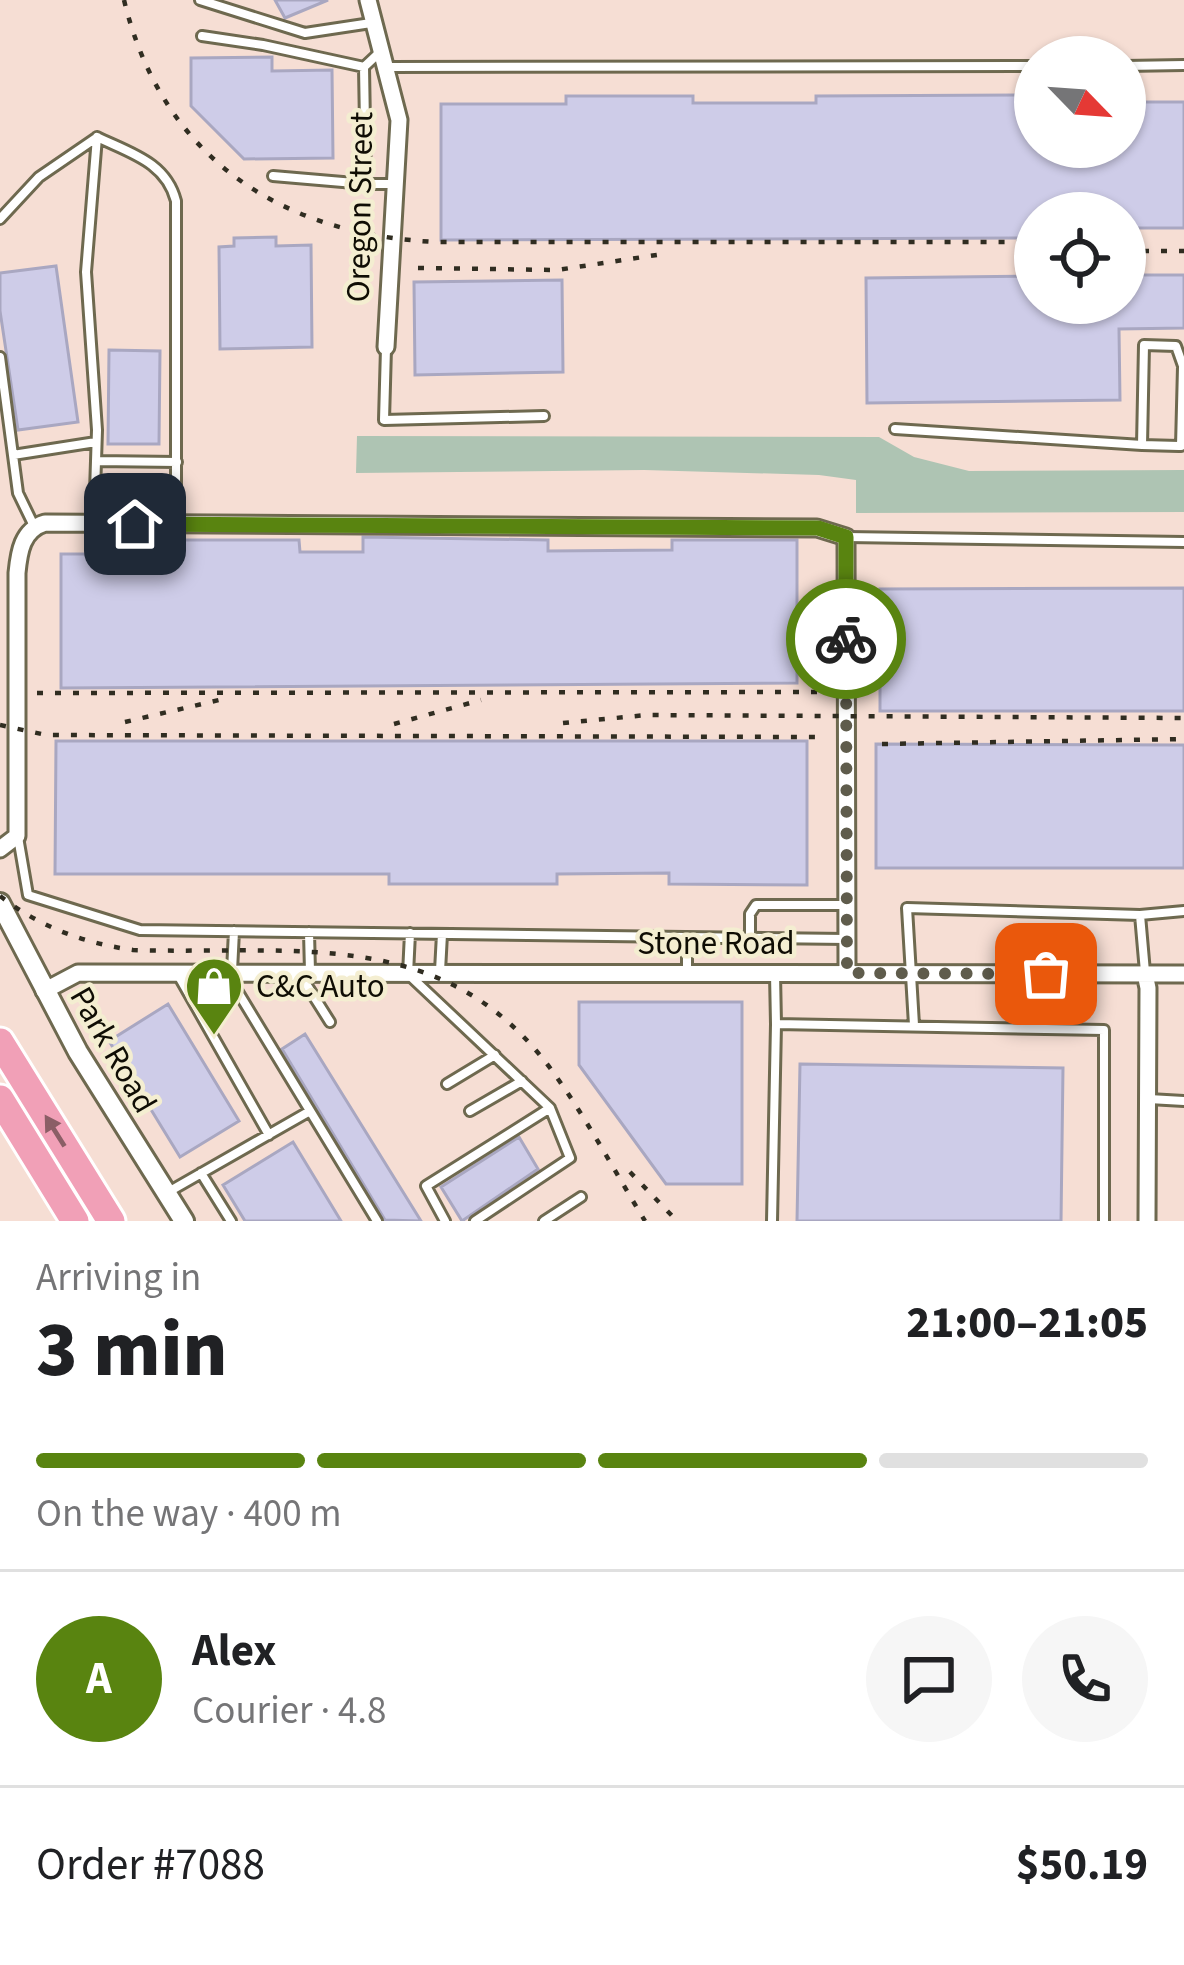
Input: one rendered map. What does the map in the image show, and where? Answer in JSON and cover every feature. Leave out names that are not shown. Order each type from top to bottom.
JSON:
[{"type":"highway","points":[[0,1042],[110,1221]]},
{"type":"highway","points":[[0,1099],[75,1221]]},
{"type":"street","name":"Oregon Street","points":[[368,0],[399,120],[386,347]]},
{"type":"street","points":[[0,849],[17,836],[17,573],[20,548],[34,526],[317,525],[839,534],[847,973]]},
{"type":"street","name":"Park Road","points":[[0,903],[110,1107],[184,1221]]},
{"type":"street","name":"Stone Road","points":[[44,991],[78,973],[1184,974]]},
{"type":"street","points":[[1145,974],[1148,1221]]},
{"type":"lane","points":[[200,0],[305,33],[373,23]]},
{"type":"lane","points":[[202,36],[364,68],[384,59],[1014,66]]},
{"type":"lane","points":[[1146,65],[1184,65]]},
{"type":"lane","points":[[364,68],[366,184]]},
{"type":"lane","points":[[0,219],[39,177],[97,137]]},
{"type":"lane","points":[[94,523],[96,442],[86,272],[97,137]]},
{"type":"lane","points":[[97,137],[149,161],[166,176],[174,194],[176,524]]},
{"type":"lane","points":[[272,176],[395,184]]},
{"type":"lane","points":[[895,429],[1142,445],[1182,446],[1184,366],[1176,346],[1144,345],[1142,445]]},
{"type":"lane","points":[[386,347],[384,420],[544,416]]},
{"type":"lane","points":[[0,357],[18,493],[34,526]]},
{"type":"lane","points":[[13,455],[96,442]]},
{"type":"lane","points":[[96,461],[177,462]]},
{"type":"lane","points":[[839,534],[1184,542]]},
{"type":"lane","points":[[17,836],[28,895],[140,930],[847,938]]},
{"type":"lane","points":[[750,938],[750,914],[756,905],[846,905]]},
{"type":"lane","points":[[914,1025],[907,908],[1139,915],[1184,911]]},
{"type":"lane","points":[[1139,915],[1145,974]]},
{"type":"lane","points":[[234,931],[229,973],[376,1221]]},
{"type":"lane","points":[[310,932],[305,974],[330,1022]]},
{"type":"lane","points":[[410,933],[408,974],[550,1108],[570,1158],[475,1221]]},
{"type":"lane","points":[[440,973],[442,934]]},
{"type":"lane","points":[[687,972],[688,937]]},
{"type":"lane","points":[[176,972],[269,1135]]},
{"type":"lane","points":[[772,1221],[775,973]]},
{"type":"lane","points":[[776,1024],[1104,1030],[1104,1221]]},
{"type":"lane","points":[[447,1084],[495,1055]]},
{"type":"lane","points":[[470,1111],[522,1081]]},
{"type":"lane","points":[[1148,1099],[1184,1101]]},
{"type":"lane","points":[[445,1221],[426,1186],[550,1108]]},
{"type":"lane","points":[[166,1193],[310,1111]]},
{"type":"lane","points":[[202,1173],[231,1221]]},
{"type":"lane","points":[[544,1221],[581,1197]]},
{"type":"shaded area","points":[[0,0],[1184,0],[1184,1221],[0,1221]]},
{"type":"green space","points":[[357,436],[879,437],[914,457],[969,471],[1184,470],[1184,512],[856,513],[856,480],[819,475],[644,470],[356,473]]},
{"type":"building","points":[[275,0],[328,0],[285,18]]},
{"type":"building","points":[[272,57],[272,71],[332,70],[333,158],[244,159],[191,106],[191,58]]},
{"type":"building","points":[[1014,95],[1014,168],[1146,168],[1146,102],[1184,102],[1184,228],[1146,228],[1146,192],[1014,192],[1014,238],[441,240],[441,104],[566,104],[566,96],[816,103],[816,96]]},
{"type":"building","points":[[276,237],[276,246],[311,245],[312,347],[220,349],[219,247],[234,246],[234,238]]},
{"type":"building","points":[[56,266],[78,422],[18,430],[0,311],[0,273]]},
{"type":"building","points":[[1146,275],[1184,275],[1184,328],[1119,329],[1120,400],[867,403],[866,278],[1014,276],[1014,324],[1146,324]]},
{"type":"building","points":[[562,280],[563,372],[415,375],[414,282]]},
{"type":"building","points":[[109,350],[160,351],[159,444],[108,444]]},
{"type":"building","points":[[363,537],[548,540],[548,551],[672,550],[672,540],[797,540],[797,683],[61,688],[61,554],[86,554],[86,540],[146,540],[146,553],[173,553],[173,540],[299,540],[300,552],[363,552]]},
{"type":"building","points":[[1184,588],[1184,711],[880,711],[880,589]]},
{"type":"building","points":[[56,741],[807,741],[807,885],[669,884],[669,873],[557,874],[557,884],[389,884],[389,874],[55,874]]},
{"type":"building","points":[[876,744],[1184,745],[1184,868],[876,868]]},
{"type":"building","points":[[579,1002],[742,1002],[742,1184],[666,1184],[579,1065]]},
{"type":"building","points":[[168,1004],[239,1121],[180,1157],[109,1041]]},
{"type":"building","points":[[305,1034],[421,1221],[385,1220],[282,1049]]},
{"type":"building","points":[[800,1064],[1063,1068],[1061,1221],[797,1221]]},
{"type":"building","points":[[519,1137],[538,1169],[462,1221],[441,1187]]},
{"type":"building","points":[[293,1142],[341,1221],[245,1221],[223,1185]]},
{"type":"railway","points":[[124,0],[142,55],[167,103],[199,144],[236,178],[279,204],[328,223],[380,236],[437,242],[1014,242]]},
{"type":"railway","points":[[1146,251],[1184,251]]},
{"type":"railway","points":[[418,268],[557,270],[663,254]]},
{"type":"railway","points":[[37,693],[829,692]]},
{"type":"railway","points":[[125,722],[219,700]]},
{"type":"railway","points":[[394,724],[481,700]]},
{"type":"railway","points":[[563,723],[647,715],[1184,718]]},
{"type":"railway","points":[[0,725],[46,735],[815,737]]},
{"type":"railway","points":[[882,744],[1184,739]]},
{"type":"railway","points":[[0,896],[46,925],[115,947],[363,957],[416,970],[465,991],[511,1024],[553,1072],[645,1221]]},
{"type":"railway","points":[[630,1172],[677,1221]]},
{"type":"way so far","points":[[846,639],[847,973],[1046,974]]},
{"type":"place","name":"C&C Auto","points":[[214,1037]]},
{"type":"route","points":[[135,524],[818,528],[846,537],[846,639]]}]
